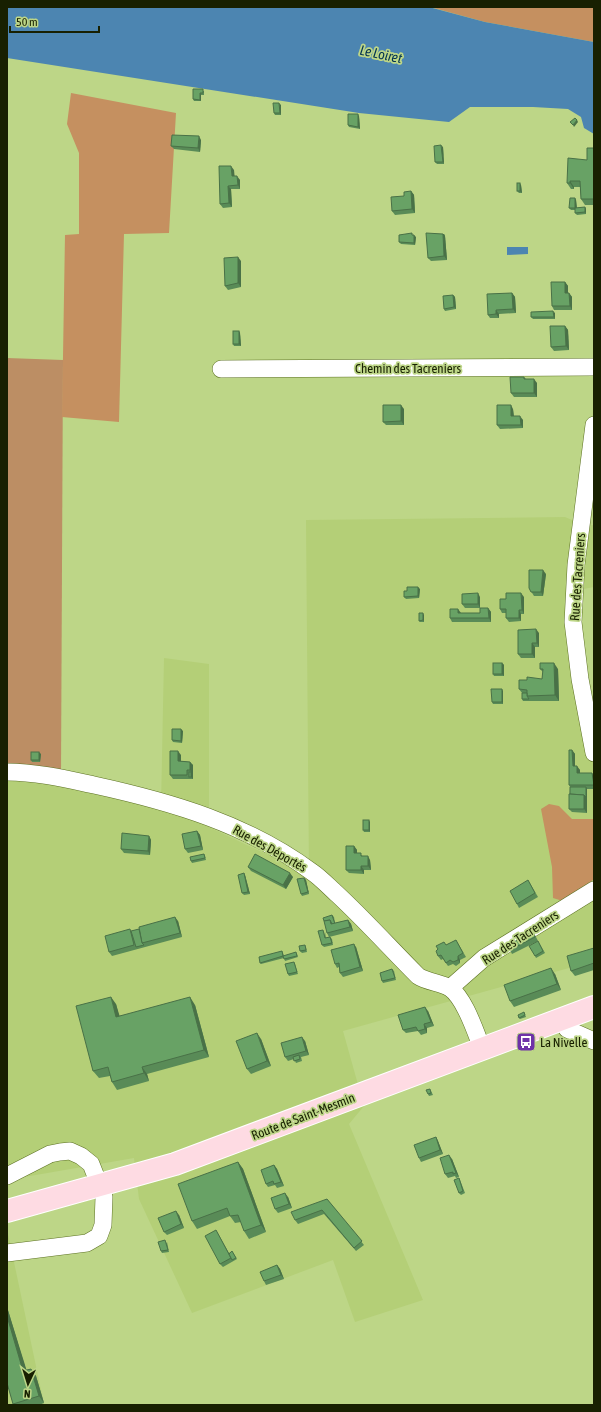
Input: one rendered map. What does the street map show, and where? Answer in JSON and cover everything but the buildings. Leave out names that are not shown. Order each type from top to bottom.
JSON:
[{"type":"main road","name":"Route de Saint-Mesmin","points":[[7,1211],[175,1164],[594,1007]]},
{"type":"street","name":"Chemin des Tacreniers","points":[[221,369],[594,366]]},
{"type":"street","name":"Rue des Tacreniers","points":[[594,425],[576,565],[573,622],[580,679],[594,753]]},
{"type":"street","name":"Rue des Déportés","points":[[7,772],[63,779],[144,796],[189,809],[226,823],[278,849],[313,872],[418,976],[427,981],[450,988]]},
{"type":"street","name":"Rue des Tacreniers","points":[[450,988],[484,958],[594,890]]},
{"type":"street","points":[[450,988],[464,1005],[482,1048]]},
{"type":"street","points":[[561,1019],[567,1029],[594,1041]]},
{"type":"street","points":[[7,1176],[50,1154],[70,1151],[81,1156],[91,1164],[104,1197],[103,1225],[99,1236],[87,1243],[7,1253]]},
{"type":"shaded area","points":[[430,7],[594,7],[594,42],[485,22]]},
{"type":"shaded area","points":[[71,93],[176,113],[169,233],[124,234],[119,422],[62,417],[65,235],[79,234],[79,153],[67,124]]},
{"type":"shaded area","points":[[7,358],[63,360],[61,774],[7,768]]},
{"type":"shaded area","points":[[565,517],[586,526],[594,525],[594,587],[568,592],[594,724],[594,961],[343,1031],[364,1106],[349,1124],[423,1300],[355,1322],[333,1260],[192,1313],[139,1199],[134,1158],[7,1180],[7,781],[58,784],[161,806],[164,658],[209,664],[209,806],[198,822],[309,874],[306,520]]},
{"type":"shaded area","points":[[549,804],[559,806],[572,819],[594,819],[594,879],[566,902],[553,898],[552,867],[541,809]]},
{"type":"shaded area","points":[[7,1229],[44,1404],[41,1405],[7,1405]]},
{"type":"water","name":"Le Loiret","points":[[7,7],[429,7],[485,22],[594,42],[594,134],[584,128],[581,117],[568,109],[533,107],[470,107],[449,122],[359,113],[7,58]]},
{"type":"water","points":[[507,247],[528,247],[528,254],[507,255]]},
{"type":"place","name":"La Nivelle","points":[[526,1042]]}]
